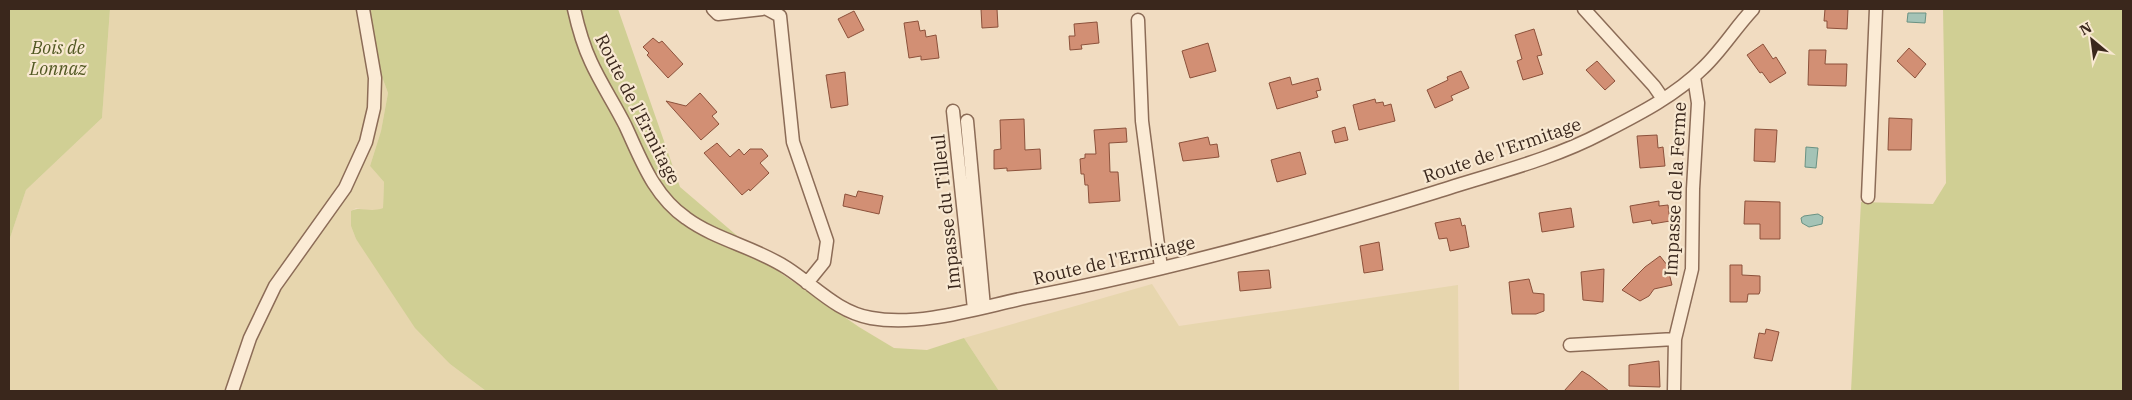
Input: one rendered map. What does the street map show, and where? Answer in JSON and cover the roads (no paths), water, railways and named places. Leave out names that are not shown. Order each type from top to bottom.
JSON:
[{"type":"street","points":[[232,391],[250,338],[266,303],[290,262],[345,188],[366,142],[376,93],[374,64],[363,9]]},
{"type":"street","name":"Route de l'Ermitage","points":[[574,9],[583,43],[591,62],[624,124],[643,166],[660,194],[683,217],[696,226],[774,260],[844,308],[874,319],[907,320],[1084,287],[1341,222],[1556,154],[1601,134],[1663,99],[1694,77],[1712,59],[1753,9]]},
{"type":"street","points":[[713,9],[718,14],[762,9]]},
{"type":"street","points":[[767,9],[780,12],[793,142],[827,241],[824,262],[807,283]]},
{"type":"street","points":[[1584,9],[1654,86],[1663,99]]},
{"type":"street","points":[[1868,197],[1876,9]]},
{"type":"street","points":[[1138,20],[1142,121],[1161,268]]},
{"type":"street","name":"Impasse de la Ferme","points":[[1674,391],[1675,339],[1692,269],[1693,188],[1698,103],[1694,77]]},
{"type":"street","name":"Impasse du Tilleul","points":[[953,111],[979,308]]},
{"type":"street","points":[[967,121],[979,308]]},
{"type":"street","points":[[1570,345],[1675,339]]},
{"type":"park label","name":"Bois de Lonnaz","points":[[58,57]]}]
